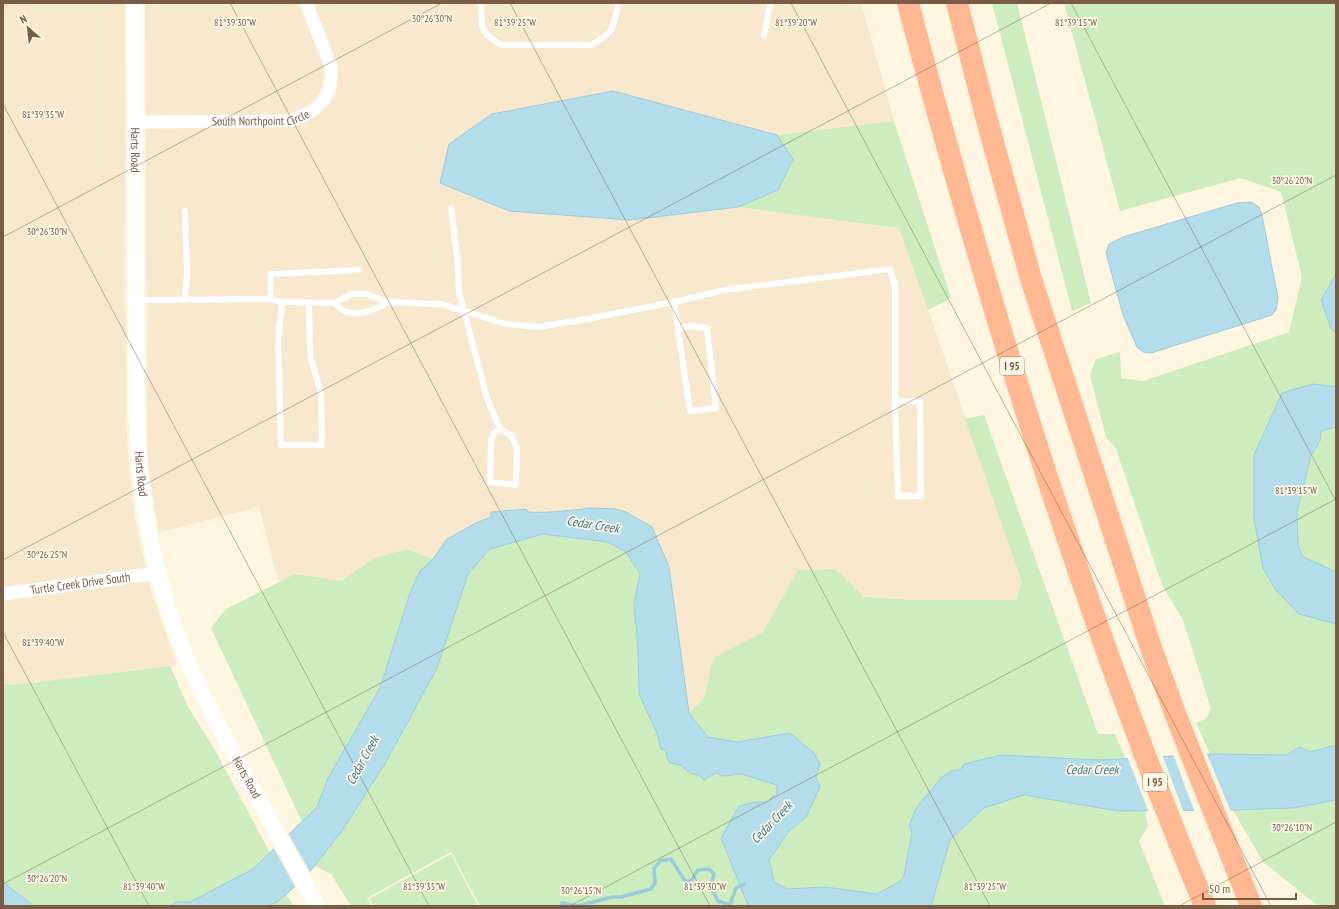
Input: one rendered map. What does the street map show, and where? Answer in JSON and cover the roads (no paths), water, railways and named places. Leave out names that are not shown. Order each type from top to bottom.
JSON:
[{"type":"highway","name":"I 95","points":[[908,3],[943,135],[1030,425],[1070,548],[1132,723],[1204,906]]},
{"type":"highway","points":[[957,3],[985,113],[1031,279],[1149,640],[1176,716],[1251,906]]},
{"type":"street","name":"Harts Road","points":[[135,3],[138,438],[145,510],[166,603],[182,647],[219,727],[318,906]]},
{"type":"street","name":"South Northpoint Circle","points":[[135,122],[290,120],[303,117],[316,109],[326,98],[331,83],[331,67],[306,3]]},
{"type":"street","name":"Turtle Creek Drive South","points":[[3,594],[158,573]]},
{"type":"lane","points":[[481,3],[482,26],[487,35],[501,45],[590,45],[601,40],[610,31],[616,19],[618,3]]},
{"type":"lane","points":[[764,36],[770,3]]},
{"type":"lane","points":[[451,208],[458,264],[459,292],[488,398],[500,429],[512,436],[517,448],[516,485],[490,482],[491,440],[494,433],[500,429]]},
{"type":"lane","points":[[184,300],[187,273],[185,211]]},
{"type":"lane","points":[[136,300],[270,299],[282,302],[334,303],[352,294],[366,294],[388,302],[440,304],[506,324],[538,327],[674,302],[724,290],[890,269],[895,285],[896,402],[898,496],[922,496],[920,400],[896,402]]},
{"type":"lane","points":[[270,299],[271,274],[359,270]]},
{"type":"lane","points":[[282,302],[278,342],[281,445],[322,445],[321,392],[310,356],[309,303]]},
{"type":"lane","points":[[334,303],[344,311],[360,313],[375,310],[388,302]]},
{"type":"lane","points":[[674,302],[690,412],[716,408],[707,328],[691,326],[678,328]]},
{"type":"water","points":[[613,91],[777,135],[793,159],[778,190],[738,207],[630,220],[509,211],[440,183],[449,144],[492,114]]},
{"type":"water","points":[[1251,202],[1259,207],[1262,215],[1278,298],[1276,310],[1272,315],[1151,353],[1143,352],[1137,347],[1123,315],[1106,253],[1109,244],[1123,237],[1237,203]]},
{"type":"water","points":[[1336,274],[1336,333],[1331,329],[1321,300]]},
{"type":"water","points":[[1312,384],[1336,387],[1336,427],[1321,431],[1320,441],[1311,456],[1297,512],[1298,545],[1302,556],[1336,572],[1336,624],[1299,614],[1275,589],[1263,568],[1254,519],[1254,455],[1282,393]]},
{"type":"water","name":"Cedar Creek","points":[[588,508],[615,509],[626,512],[652,527],[669,567],[689,713],[708,737],[737,742],[790,733],[814,753],[820,764],[816,778],[820,787],[806,817],[789,831],[769,860],[774,882],[787,889],[825,887],[877,894],[899,882],[904,876],[912,832],[909,826],[916,808],[942,777],[951,771],[960,770],[964,764],[1001,755],[1099,760],[1210,754],[1287,755],[1299,747],[1310,752],[1336,745],[1336,800],[1294,808],[1118,811],[1024,795],[984,808],[950,840],[931,906],[750,906],[748,905],[721,838],[739,806],[755,802],[770,802],[771,798],[777,794],[777,785],[741,774],[724,776],[716,773],[704,780],[699,775],[690,773],[680,765],[670,763],[667,758],[666,750],[661,749],[657,733],[639,694],[638,646],[634,604],[640,574],[626,552],[608,542],[543,534],[490,549],[468,574],[437,668],[386,762],[342,831],[305,878],[277,902],[268,906],[170,906],[176,902],[190,902],[253,869],[317,807],[328,778],[380,688],[410,593],[420,571],[433,559],[447,539],[476,523],[491,517],[491,512],[526,509],[528,512],[546,512]]},
{"type":"water","points":[[3,881],[9,887],[34,906],[3,906]]},
{"type":"waterway","points":[[578,906],[651,889],[655,883],[654,869],[660,861],[671,859],[685,881],[691,881],[698,870],[709,869],[714,874],[711,887],[718,901],[730,905],[736,888],[744,884]]},
{"type":"waterway","points":[[561,906],[562,903],[578,906]]}]
